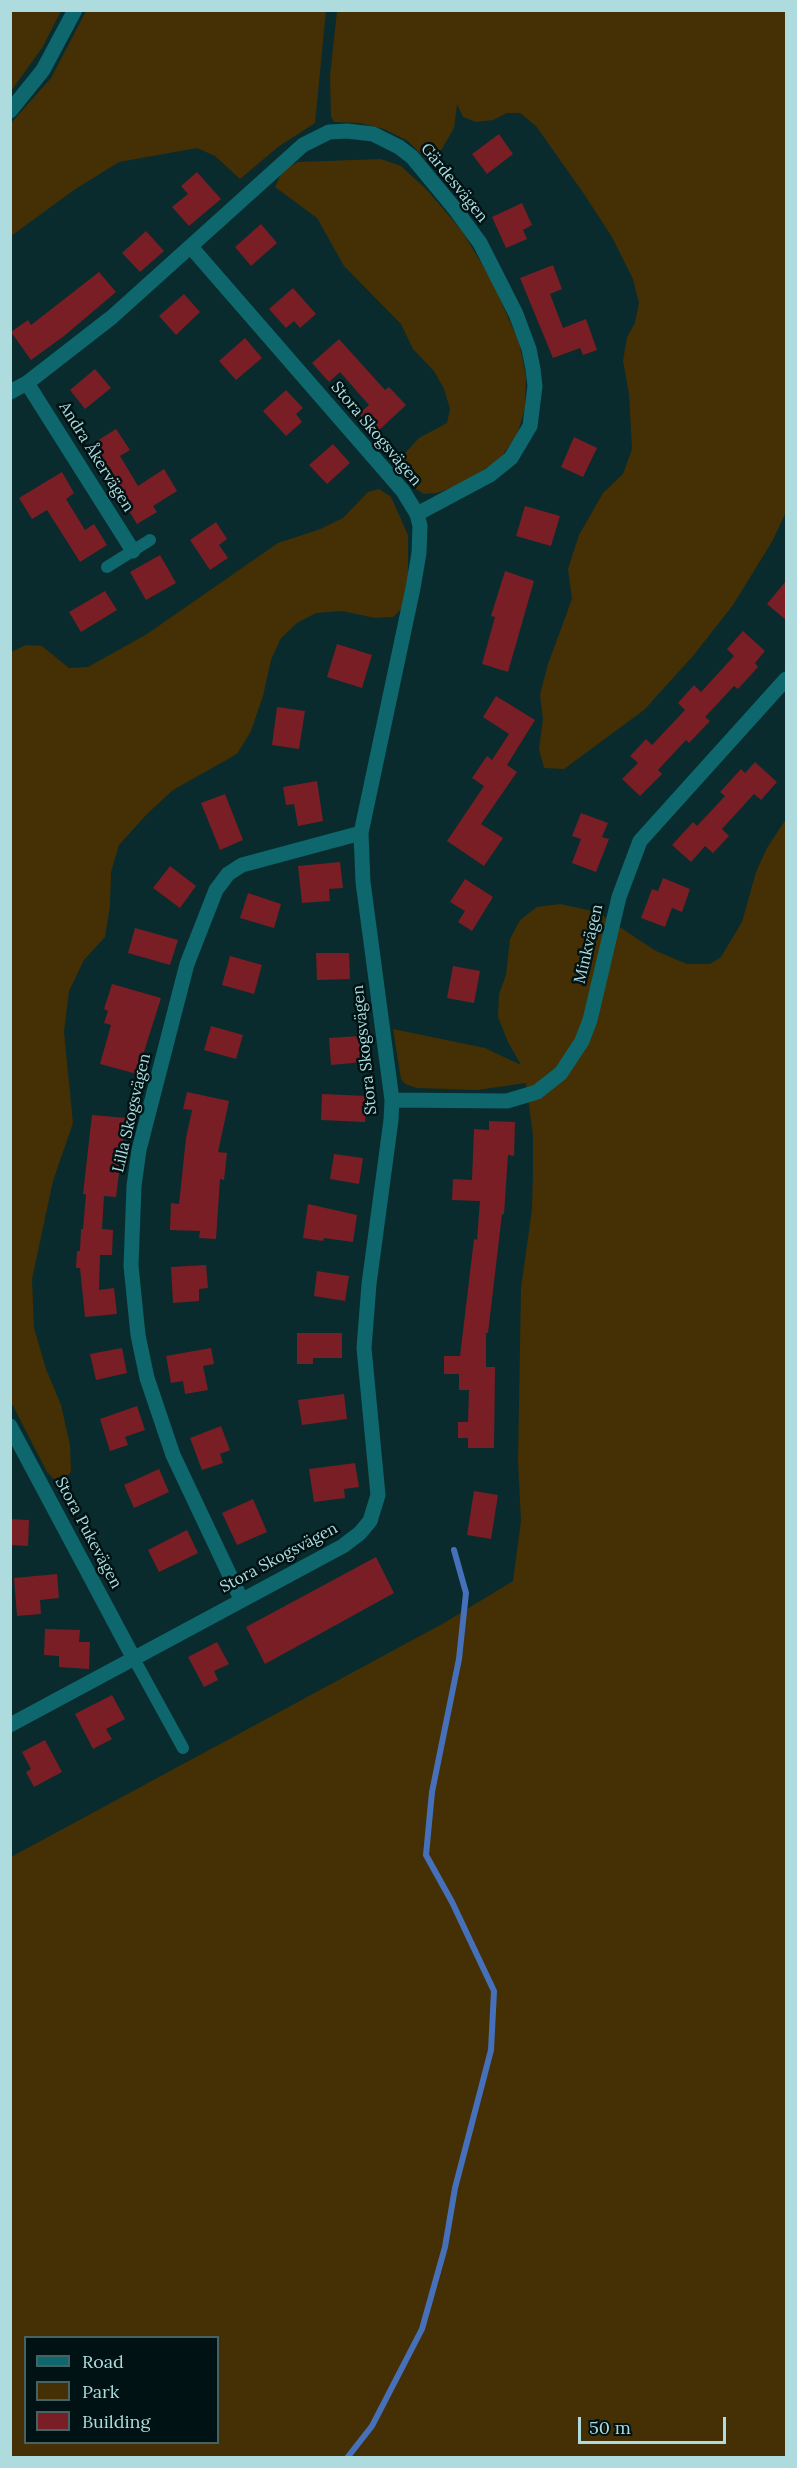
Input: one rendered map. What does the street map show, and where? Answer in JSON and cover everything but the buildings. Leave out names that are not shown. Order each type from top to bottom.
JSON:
[{"type":"street","points":[[10,111],[43,70],[75,10]]},
{"type":"street","name":"Gärdesvägen","points":[[10,392],[27,383],[112,317],[288,156],[328,132],[362,131],[399,147],[428,175],[480,243],[500,279],[529,349],[535,386],[530,426],[511,458],[490,475],[417,514]]},
{"type":"street","name":"Stora Skogsvägen","points":[[10,1725],[241,1599],[344,1546],[360,1533],[376,1509],[378,1479],[366,1382],[365,1337],[392,1100],[363,882],[361,833],[420,553],[417,514],[384,469],[191,247]]},
{"type":"street","name":"Andra Åkervägen","points":[[27,383],[134,550]]},
{"type":"street","name":"Minkvägen","points":[[392,1100],[507,1101],[537,1092],[561,1072],[582,1041],[590,1020],[618,897],[640,842],[780,690],[786,679]]},
{"type":"street","name":"Lilla Skogsvägen","points":[[241,1599],[173,1455],[147,1378],[138,1335],[131,1266],[134,1186],[139,1150],[187,964],[216,890],[228,874],[242,865],[361,833]]},
{"type":"street","name":"Stora Pukevägen","points":[[10,1426],[134,1657]]},
{"type":"lane","points":[[107,567],[150,540]]},
{"type":"lane","points":[[134,1657],[183,1748]]},
{"type":"green space","points":[[11,10],[61,11],[42,48],[11,91]]},
{"type":"green space","points":[[86,11],[326,11],[315,123],[278,147],[240,179],[215,156],[197,148],[119,162],[74,190],[11,236],[11,123],[51,78]]},
{"type":"green space","points":[[337,11],[786,11],[786,512],[773,540],[733,605],[693,656],[644,710],[564,769],[544,768],[539,749],[543,719],[540,695],[548,664],[572,599],[568,569],[579,535],[603,493],[623,474],[632,449],[629,394],[623,361],[627,337],[635,323],[639,303],[633,279],[612,237],[584,194],[536,126],[520,113],[507,113],[493,120],[476,122],[463,117],[457,104],[454,128],[432,166],[408,141],[384,129],[360,123],[334,122],[331,116],[330,76]]},
{"type":"green space","points":[[381,159],[401,166],[428,191],[462,231],[491,279],[519,342],[526,376],[525,408],[517,435],[500,459],[464,483],[437,493],[424,494],[416,489],[402,466],[406,452],[419,438],[447,423],[450,409],[444,389],[434,371],[413,349],[401,324],[344,266],[317,218],[275,187],[283,170],[298,162]]},
{"type":"green space","points":[[379,489],[391,497],[408,535],[408,577],[403,607],[393,617],[375,618],[342,611],[316,613],[297,623],[281,638],[271,660],[263,696],[251,731],[237,754],[173,790],[119,845],[111,872],[110,906],[105,937],[84,960],[69,991],[64,1032],[73,1123],[53,1181],[32,1279],[34,1328],[46,1369],[61,1405],[70,1445],[71,1471],[61,1486],[47,1472],[11,1402],[11,652],[26,645],[42,646],[69,668],[88,667],[147,634],[278,543],[318,530],[343,518],[368,492]]},
{"type":"green space","points":[[786,819],[786,2457],[11,2458],[11,1857],[444,1623],[513,1581],[521,1521],[518,1461],[521,1288],[532,1209],[533,1173],[533,1135],[526,1083],[477,1090],[417,1088],[405,1084],[401,1079],[393,1029],[485,1048],[521,1065],[498,1017],[499,994],[506,975],[510,939],[520,920],[537,907],[560,904],[597,912],[656,951],[687,964],[710,964],[721,957],[742,922],[756,872],[767,848]]},
{"type":"waterway","points":[[347,2458],[372,2426],[422,2329],[445,2247],[455,2188],[491,2050],[494,1991],[452,1902],[426,1855],[432,1792],[459,1659],[466,1593],[454,1550]]}]
